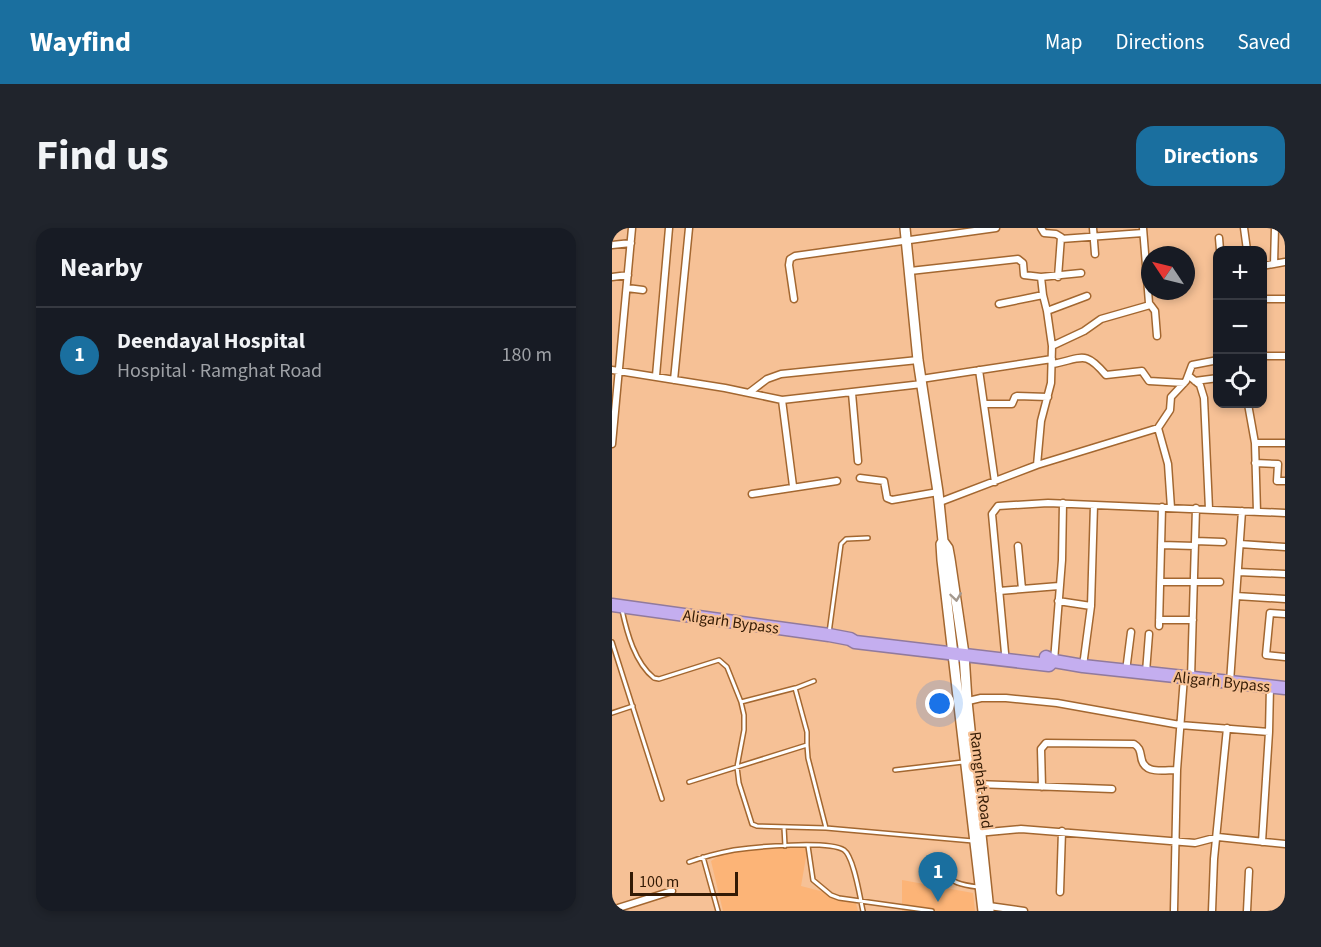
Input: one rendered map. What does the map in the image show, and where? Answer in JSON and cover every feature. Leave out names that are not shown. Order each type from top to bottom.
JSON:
[{"type":"highway","name":"Aligarh Bypass","points":[[617,605],[829,634],[849,639],[856,636],[958,650],[1048,665],[1053,661]]},
{"type":"highway","name":"Aligarh Bypass","points":[[958,650],[1049,657],[1053,661],[1146,673],[1185,683],[1230,682],[1270,689],[1285,688]]},
{"type":"main road","name":"Ramghat Road","points":[[905,228],[918,360],[944,540],[942,560],[958,650],[965,762],[972,784]]},
{"type":"main road","name":"Ramghat Road","points":[[962,703],[972,784],[980,888],[987,909]]},
{"type":"main road","name":"Ramghat Road","points":[[976,836],[987,909]]},
{"type":"street","points":[[612,444],[615,370],[627,288],[632,228]]},
{"type":"street","points":[[656,376],[669,228]]},
{"type":"street","points":[[674,380],[689,228]]},
{"type":"street","points":[[794,299],[789,265],[790,259],[795,256],[996,228]]},
{"type":"street","points":[[1041,228],[1044,233],[1059,235],[1061,239],[1058,277]]},
{"type":"street","points":[[1244,228],[1246,246]]},
{"type":"street","points":[[1274,264],[1275,228]]},
{"type":"street","points":[[1061,239],[1093,232],[1143,231],[1150,305],[1155,311],[1157,336]]},
{"type":"street","points":[[1093,232],[1095,254]]},
{"type":"street","points":[[1219,238],[1220,246]]},
{"type":"street","points":[[612,245],[631,243]]},
{"type":"street","points":[[910,271],[1016,259],[1023,263],[1024,275],[1041,278],[1081,273]]},
{"type":"street","points":[[1267,265],[1285,262]]},
{"type":"street","points":[[612,277],[628,275]]},
{"type":"street","points":[[1037,465],[1038,441],[1052,383],[1052,346],[1041,278]]},
{"type":"street","points":[[627,288],[644,290]]},
{"type":"street","points":[[999,304],[1043,295]]},
{"type":"street","points":[[1047,311],[1087,296]]},
{"type":"street","points":[[1267,299],[1285,299]]},
{"type":"street","points":[[1052,346],[1084,332],[1101,318],[1150,305]]},
{"type":"street","points":[[1267,356],[1285,356]]},
{"type":"street","points":[[615,370],[750,392],[782,400],[852,393],[979,370],[1083,358],[1094,361],[1104,374],[1109,376],[1142,370],[1149,381],[1184,384]]},
{"type":"street","points":[[750,392],[767,379],[781,374],[918,360]]},
{"type":"street","points":[[860,478],[884,481],[887,498],[892,500],[939,497],[995,482],[1037,465],[1158,429],[1170,410],[1171,397],[1184,384],[1190,369],[1196,363],[1213,361]]},
{"type":"street","points":[[979,370],[995,482]]},
{"type":"street","points":[[1189,376],[1200,385],[1204,398],[1209,509]]},
{"type":"street","points":[[1195,381],[1213,379]]},
{"type":"street","points":[[852,393],[858,461]]},
{"type":"street","points":[[984,404],[1012,404],[1017,396],[1048,397]]},
{"type":"street","points":[[782,400],[793,486]]},
{"type":"street","points":[[1249,408],[1255,443],[1257,512]]},
{"type":"street","points":[[1158,429],[1168,464],[1171,508]]},
{"type":"street","points":[[1255,443],[1285,443]]},
{"type":"street","points":[[1255,463],[1278,464],[1277,481],[1285,481]]},
{"type":"street","points":[[752,494],[837,481]]},
{"type":"street","points":[[1005,653],[992,514],[998,506],[1063,503],[1285,513]]},
{"type":"street","points":[[1053,661],[1063,503]]},
{"type":"street","points":[[1083,666],[1091,606],[1094,505]]},
{"type":"street","points":[[1162,507],[1159,623],[1193,620]]},
{"type":"street","points":[[1174,910],[1177,770],[1193,620],[1196,508]]},
{"type":"street","points":[[1230,682],[1242,511]]},
{"type":"street","points":[[1161,545],[1223,542]]},
{"type":"street","points":[[1240,544],[1285,547]]},
{"type":"street","points":[[1018,546],[1022,589]]},
{"type":"street","points":[[1238,572],[1285,574]]},
{"type":"street","points":[[1160,582],[1220,582]]},
{"type":"street","points":[[999,591],[1059,586]]},
{"type":"street","points":[[1236,596],[1285,599]]},
{"type":"street","points":[[1058,602],[1091,606]]},
{"type":"street","points":[[1285,614],[1270,613],[1266,655],[1285,657]]},
{"type":"street","points":[[1126,671],[1131,632]]},
{"type":"street","points":[[1146,673],[1149,634]]},
{"type":"street","points":[[1262,842],[1270,689]]},
{"type":"street","points":[[962,703],[981,698],[1006,698],[1057,703],[1180,725],[1269,732]]},
{"type":"street","points":[[1212,911],[1214,859],[1218,837],[1227,728]]},
{"type":"street","points":[[1042,787],[1041,749],[1046,743],[1134,744],[1139,749],[1145,768],[1177,770]]},
{"type":"street","points":[[972,784],[1112,789]]},
{"type":"street","points":[[976,836],[1021,829],[1177,842],[1195,843],[1218,837],[1285,844]]},
{"type":"street","points":[[1060,892],[1062,831]]},
{"type":"street","points":[[1247,911],[1249,871]]},
{"type":"street","points":[[612,910],[672,891]]},
{"type":"street","points":[[987,909],[1024,911]]},
{"type":"lane","points":[[829,634],[841,544],[846,539],[868,538]]},
{"type":"lane","points":[[617,605],[632,644],[650,675],[659,679],[719,660],[728,667],[744,715],[744,730],[737,767],[752,824],[976,836]]},
{"type":"lane","points":[[612,642],[662,799]]},
{"type":"lane","points":[[741,702],[814,681]]},
{"type":"lane","points":[[795,688],[807,732],[808,758],[826,828]]},
{"type":"lane","points":[[612,713],[633,706]]},
{"type":"lane","points":[[689,782],[807,745]]},
{"type":"lane","points":[[895,770],[965,762]]},
{"type":"lane","points":[[784,827],[785,846]]},
{"type":"lane","points":[[689,862],[734,850],[785,846],[833,846],[845,851],[850,859],[863,911]]},
{"type":"lane","points":[[808,846],[813,880],[831,895],[932,911]]},
{"type":"lane","points":[[703,857],[718,911]]},
{"type":"lane","points":[[940,870],[959,885],[980,888]]},
{"type":"shaded area","points":[[808,846],[801,886],[855,900],[858,911],[723,911],[711,861],[725,852]]},
{"type":"shaded area","points":[[902,880],[973,893],[975,911],[902,911]]},
{"type":"place","name":"Deendayal Hospital","points":[[938,902]]}]
